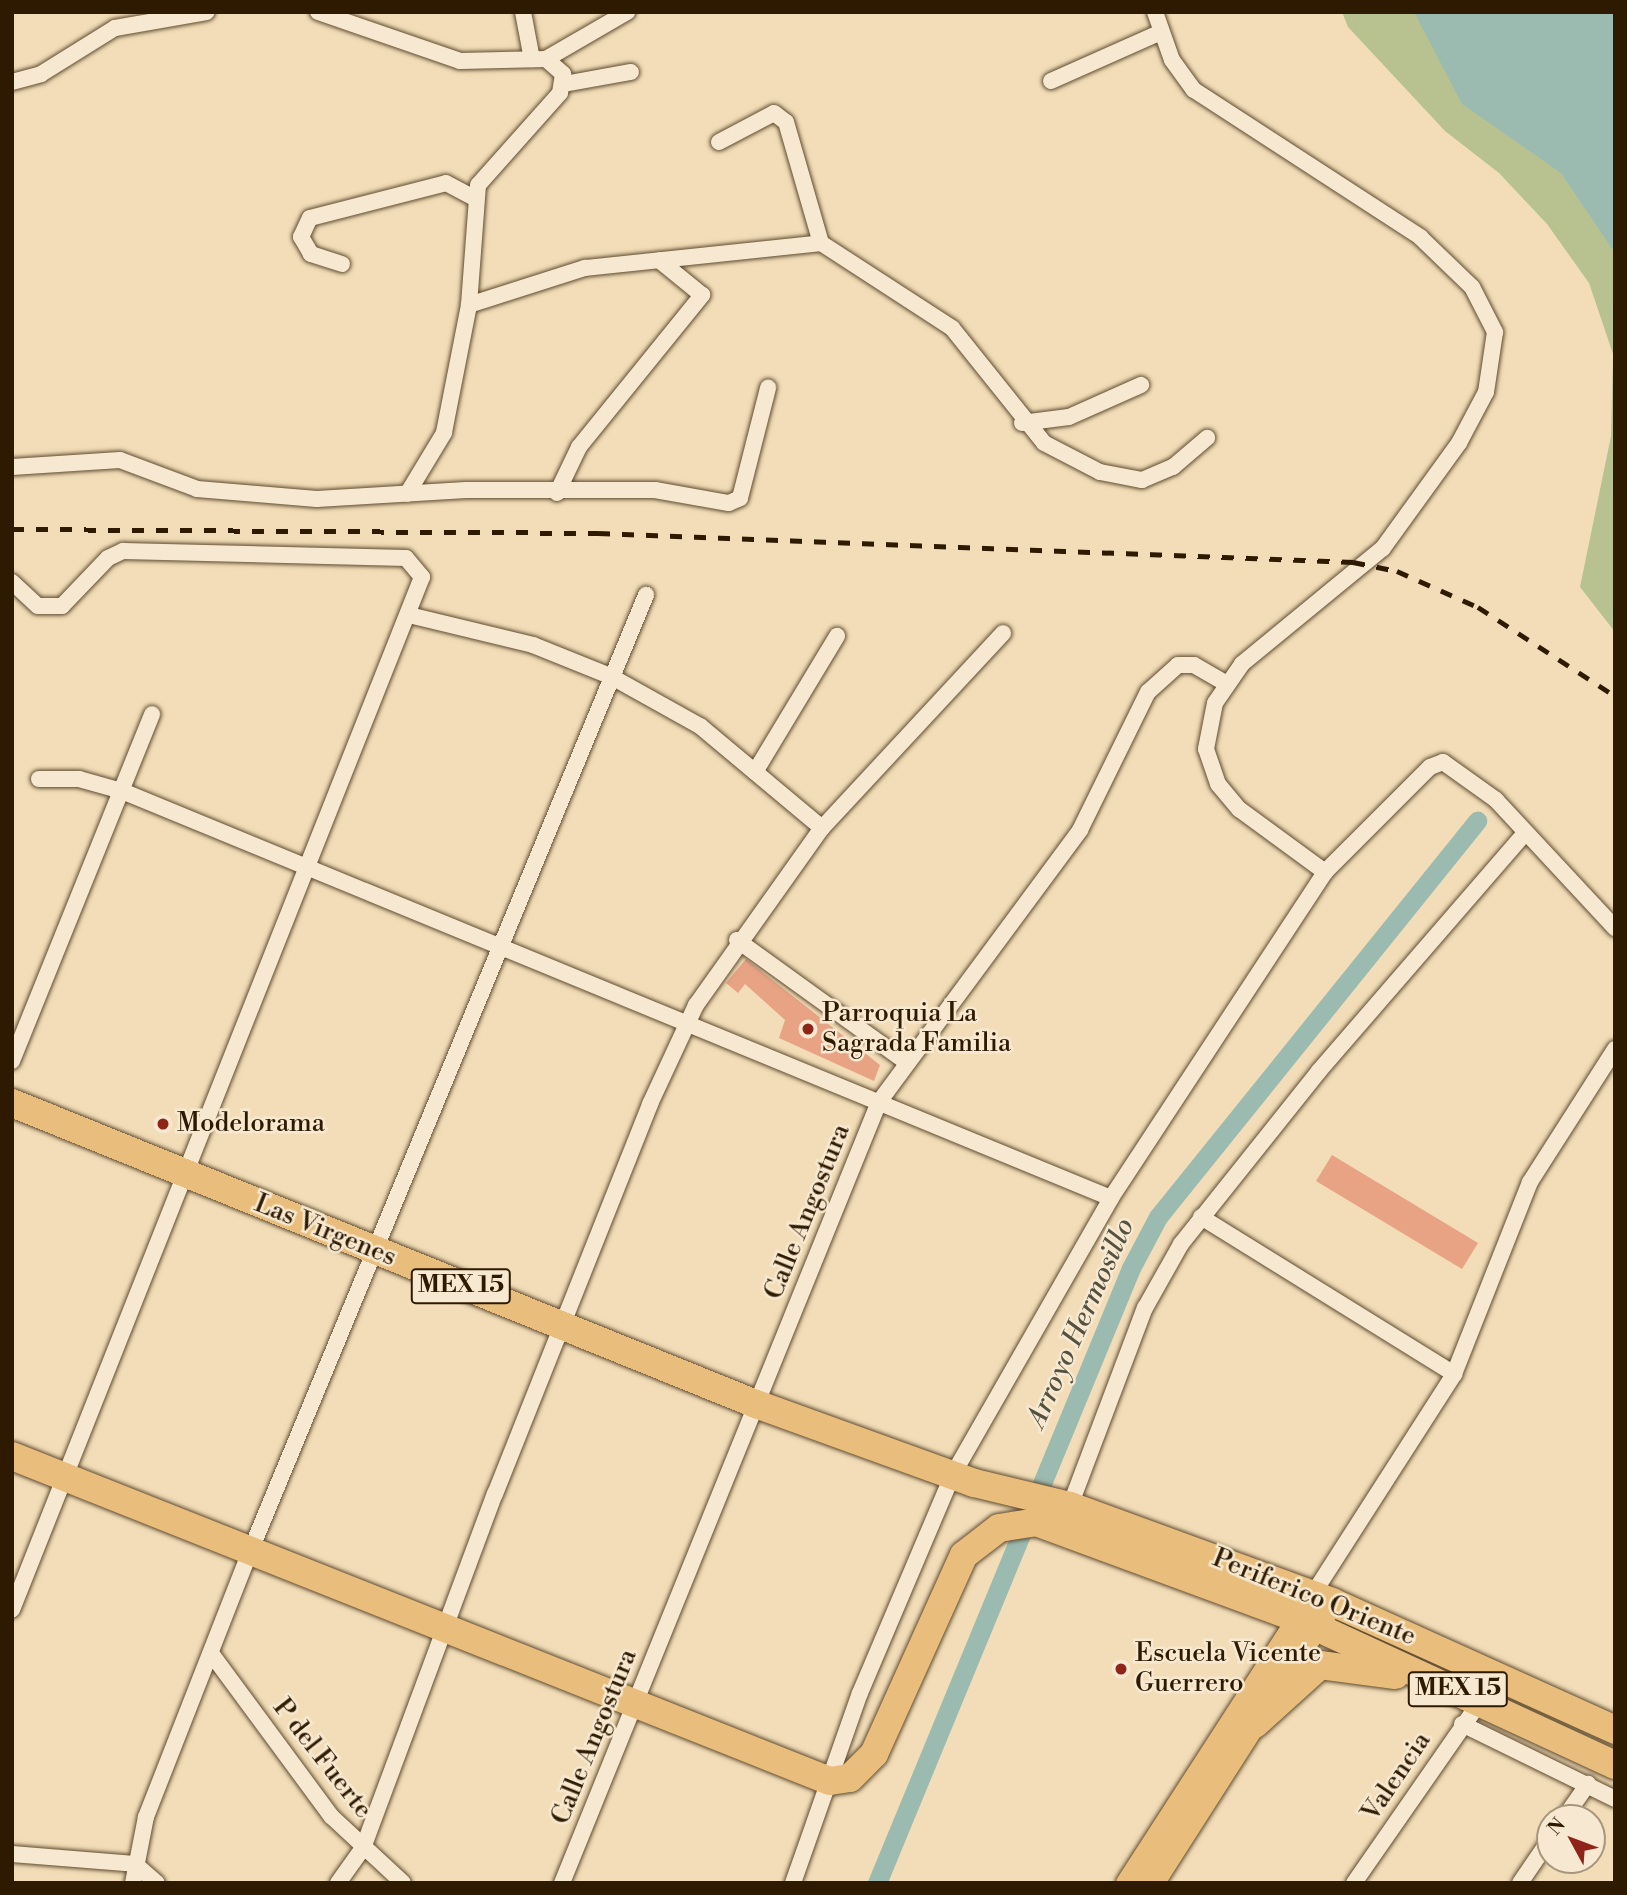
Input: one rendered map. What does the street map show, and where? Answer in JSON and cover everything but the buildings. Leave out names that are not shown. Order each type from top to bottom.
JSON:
[{"type":"highway","name":"Las Virgenes","points":[[12,1103],[756,1404],[953,1476]]},
{"type":"highway","points":[[12,1456],[634,1708],[830,1781],[850,1778],[874,1754],[964,1555],[979,1538],[1030,1514]]},
{"type":"highway","name":"Periferico Oriente","points":[[953,1476],[1003,1490],[1030,1514],[1308,1623],[1471,1695],[1615,1765]]},
{"type":"highway","name":"Periferico Oriente","points":[[1030,1514],[1070,1506],[1323,1598],[1615,1730]]},
{"type":"highway","points":[[1255,1724],[1320,1665],[1341,1663],[1471,1695]]},
{"type":"main road","points":[[1152,1883],[1255,1724],[1323,1598]]},
{"type":"main road","points":[[1127,1883],[1308,1623]]},
{"type":"street","points":[[12,82],[41,74],[115,29],[207,12]]},
{"type":"street","points":[[318,12],[460,61],[539,59],[627,12]]},
{"type":"street","points":[[523,12],[539,59],[564,83]]},
{"type":"street","points":[[1155,12],[1161,32],[1194,90],[1353,188],[1447,261],[1487,309],[1495,332],[1486,392],[1453,453],[1383,548],[1268,640],[1225,683],[1208,727],[1210,769],[1240,809],[1325,872]]},
{"type":"street","points":[[1051,81],[1161,32]]},
{"type":"street","points":[[407,494],[444,433],[469,305],[474,198],[484,172],[564,83],[631,72]]},
{"type":"street","points":[[719,142],[774,113],[786,122],[821,243]]},
{"type":"street","points":[[342,264],[311,254],[301,237],[310,218],[446,183],[474,198]]},
{"type":"street","points":[[469,305],[561,273],[821,243],[953,328],[1022,423],[1044,443],[1100,472],[1142,480],[1173,467],[1207,438]]},
{"type":"street","points":[[557,492],[579,447],[702,295],[659,260]]},
{"type":"street","points":[[1022,423],[1069,417],[1141,386]]},
{"type":"street","points":[[12,467],[120,460],[181,484],[227,493],[339,499],[407,494],[655,490],[729,503],[740,498],[768,388]]},
{"type":"street","points":[[12,582],[29,600],[48,608],[75,599],[108,558],[123,551],[406,558],[422,577],[310,871],[185,1174],[12,1610]]},
{"type":"street","points":[[133,1883],[135,1864],[150,1806],[213,1656],[250,1552],[496,946],[646,595]]},
{"type":"street","points":[[409,615],[533,646],[610,676],[690,719],[822,828]]},
{"type":"street","points":[[338,1883],[363,1848],[442,1630],[686,1026],[737,940],[822,828],[1003,634]]},
{"type":"street","points":[[755,772],[837,636]]},
{"type":"street","name":"Calle Angostura","points":[[562,1883],[879,1102],[905,1061],[1080,830],[1148,692],[1178,665],[1194,665],[1225,683]]},
{"type":"street","points":[[12,1061],[152,714]]},
{"type":"street","points":[[793,1883],[860,1693],[953,1476],[1111,1198],[1325,872],[1430,767],[1443,762],[1496,800],[1615,928]]},
{"type":"street","points":[[39,779],[79,779],[122,791],[686,1026],[1111,1198]]},
{"type":"street","points":[[1070,1506],[1145,1308],[1200,1217],[1525,833]]},
{"type":"street","points":[[737,940],[905,1061]]},
{"type":"street","points":[[1323,1598],[1335,1568],[1454,1374],[1531,1182],[1615,1049]]},
{"type":"street","points":[[1200,1217],[1454,1374]]},
{"type":"street","name":"P del Fuerte","points":[[213,1656],[321,1804],[363,1848],[403,1883]]},
{"type":"street","name":"Valencia","points":[[1354,1883],[1462,1724],[1471,1695]]},
{"type":"street","points":[[1462,1724],[1615,1799]]},
{"type":"street","points":[[1574,1804],[1588,1784]]},
{"type":"street","points":[[12,1854],[135,1864],[157,1883]]},
{"type":"street","points":[[1520,1883],[1536,1860]]},
{"type":"green space","points":[[1342,12],[1615,12],[1615,632],[1580,587],[1611,436],[1613,354],[1589,283],[1547,224],[1499,173],[1445,131],[1348,27]]},
{"type":"water","points":[[1414,12],[1615,12],[1615,253],[1561,173],[1462,104]]},
{"type":"waterway","name":"Arroyo Hermosillo","points":[[877,1883],[1131,1268],[1158,1217],[1477,821]]},
{"type":"railway","points":[[12,529],[598,533],[1353,562],[1397,571],[1478,607],[1615,696]]},
{"type":"place","name":"Parroquia La Sagrada Familia","points":[[808,1029]]},
{"type":"place","name":"Modelorama","points":[[163,1124]]},
{"type":"place","name":"Escuela Vicente Guerrero","points":[[1121,1669]]}]
